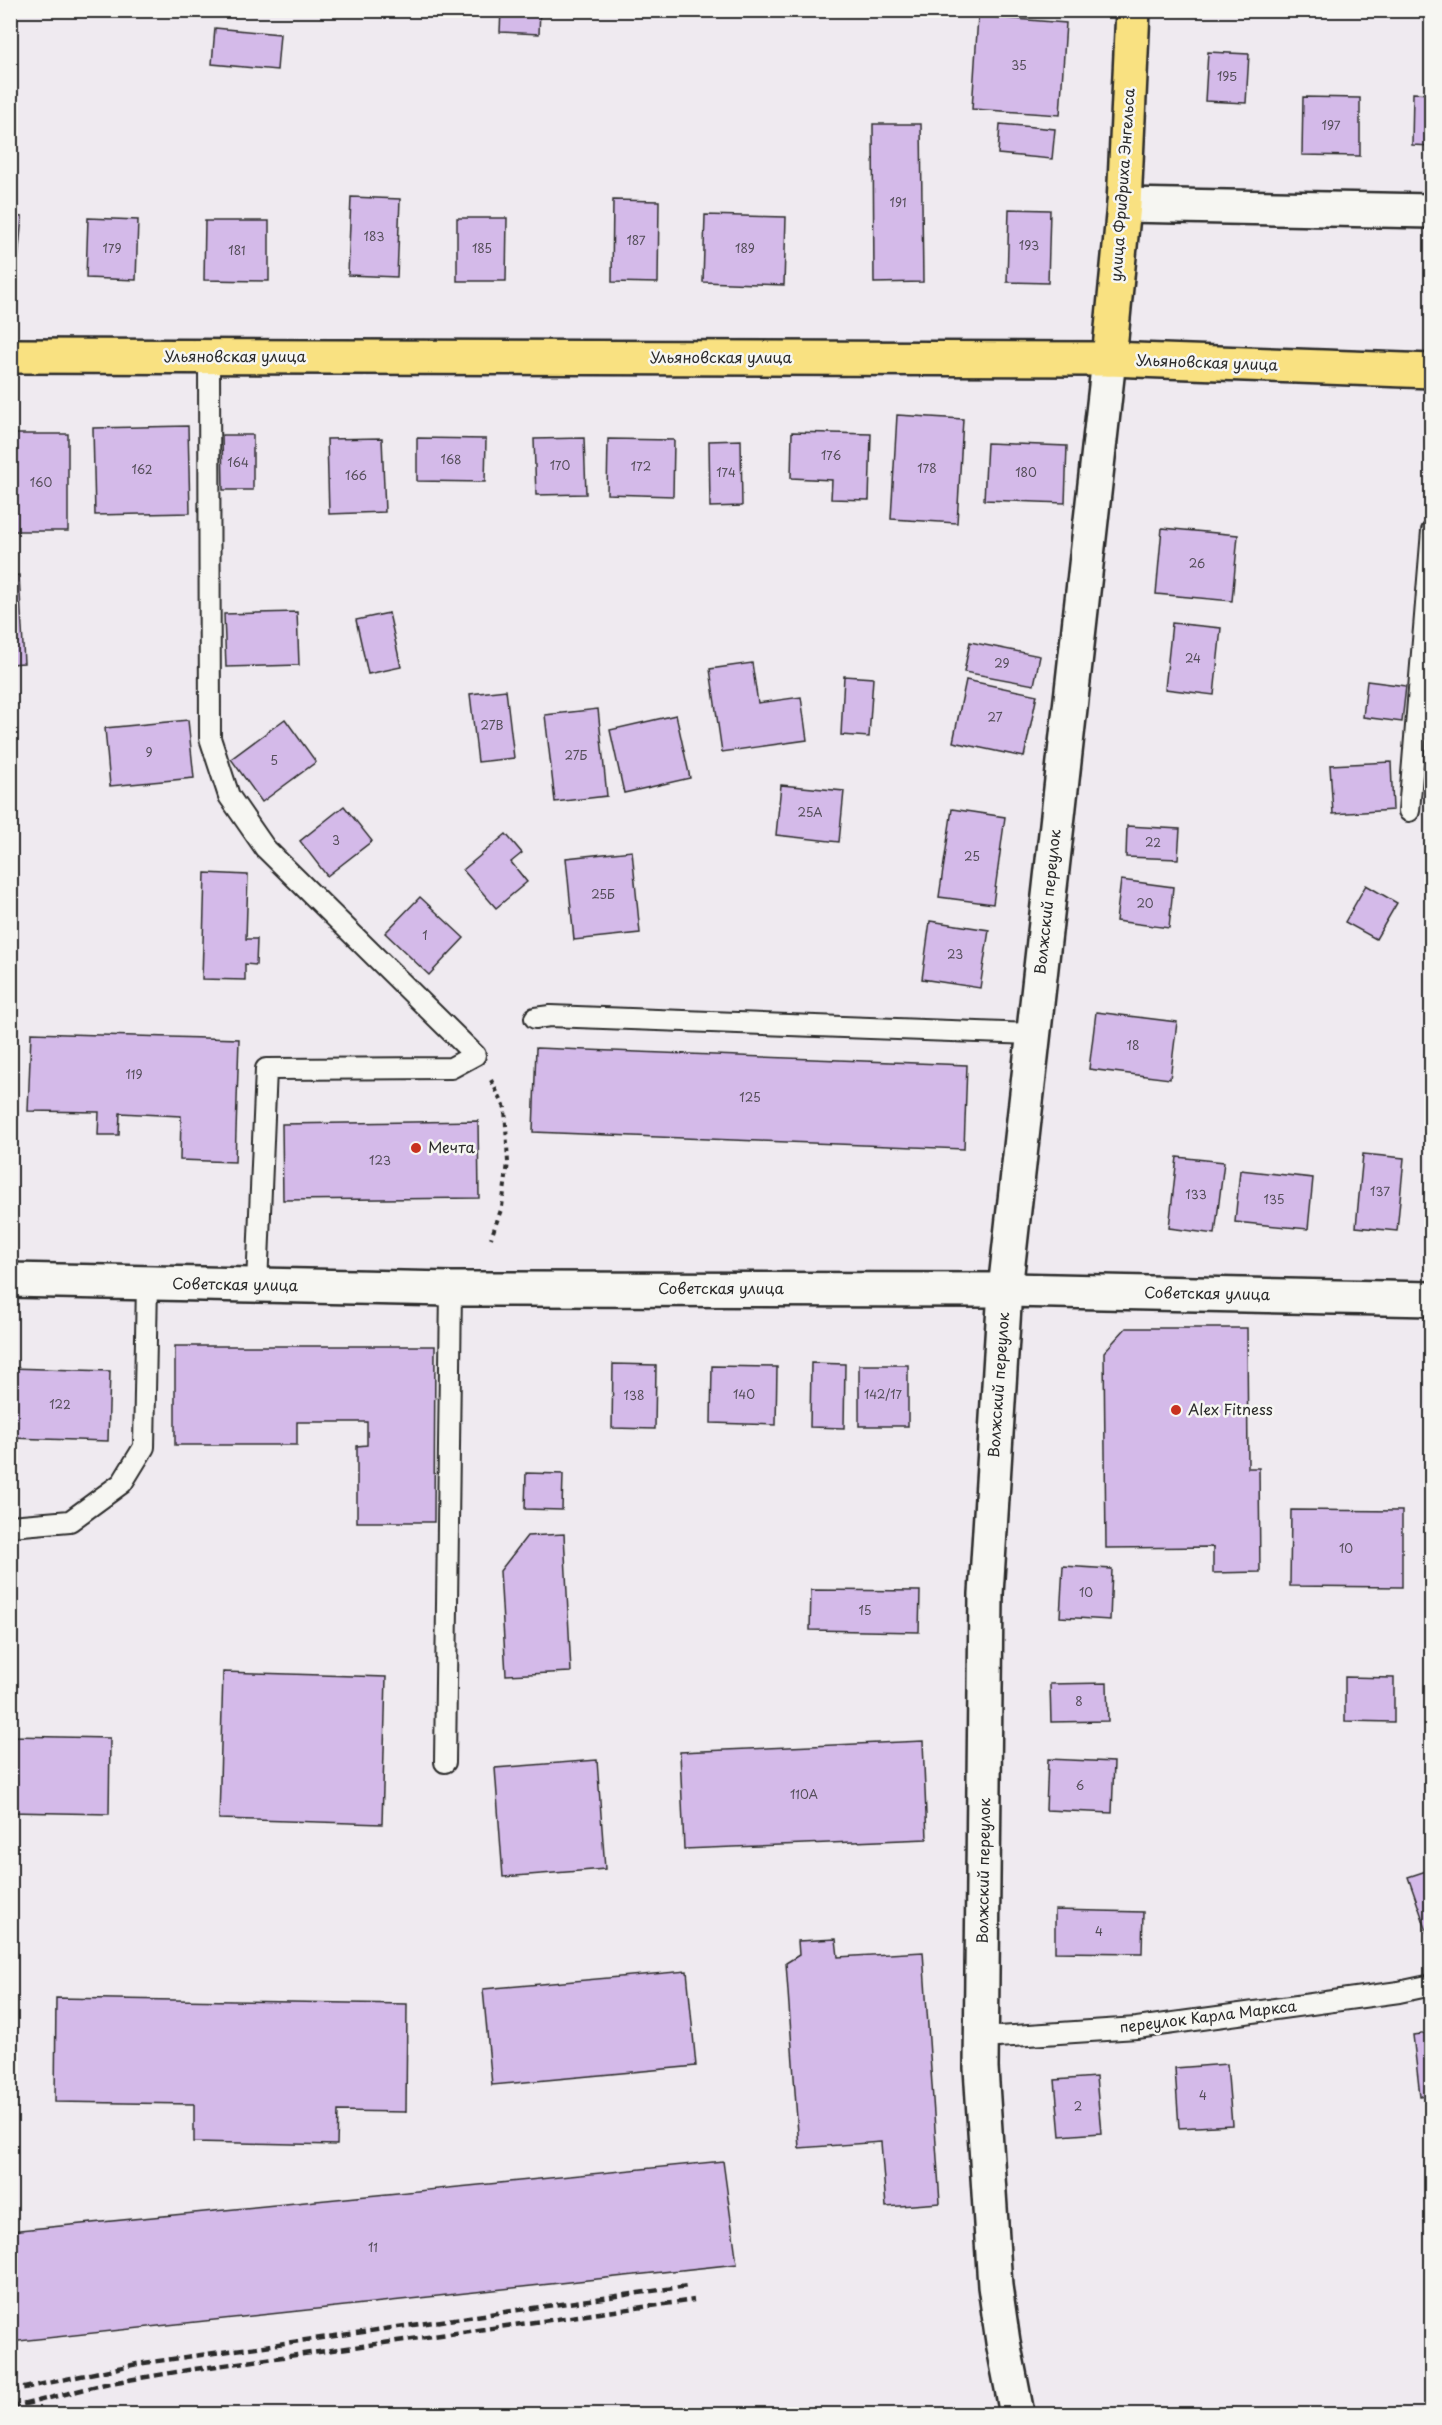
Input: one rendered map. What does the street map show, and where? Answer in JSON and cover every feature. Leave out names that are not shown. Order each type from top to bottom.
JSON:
[{"type":"main road","name":"улица Фридриха Энгельса","points":[[1109,359],[1124,205],[1133,10]]},
{"type":"main road","name":"Ульяновская улица","points":[[10,356],[1109,359],[1431,371]]},
{"type":"street","points":[[1124,205],[1431,211]]},
{"type":"street","name":"Волжский переулок","points":[[1017,2415],[995,2286],[981,2068],[986,1594],[1005,1290],[1109,359]]},
{"type":"street","name":"Советская улица","points":[[10,1280],[451,1288],[1005,1290],[1431,1299]]},
{"type":"lane","points":[[209,357],[210,738],[229,796],[265,849],[475,1055],[452,1068],[266,1069],[257,1285]]},
{"type":"lane","points":[[1409,811],[1431,531]]},
{"type":"lane","points":[[535,1018],[550,1016],[1034,1034]]},
{"type":"lane","points":[[10,1526],[70,1521],[122,1483],[144,1447],[147,1283]]},
{"type":"lane","points":[[445,1762],[451,1288]]},
{"type":"lane","name":"переулок Карла Маркса","points":[[982,2038],[1137,2028],[1399,1992],[1431,1985]]},
{"type":"path","points":[[475,1055],[492,1081],[505,1108],[508,1163],[502,1206],[491,1238]]},
{"type":"building","points":[[501,10],[540,10],[539,34],[500,32]]},
{"type":"building","points":[[1428,10],[1432,10],[1432,32],[1428,32]]},
{"type":"building","points":[[978,16],[1066,23],[1060,115],[972,109]]},
{"type":"building","points":[[215,28],[280,34],[277,70],[212,64]]},
{"type":"building","points":[[1208,52],[1249,54],[1246,103],[1205,101]]},
{"type":"building","points":[[1413,93],[1432,94],[1432,146],[1412,145]]},
{"type":"building","points":[[1303,97],[1360,98],[1360,156],[1302,155]]},
{"type":"building","points":[[873,124],[921,124],[923,282],[874,283]]},
{"type":"building","points":[[1000,124],[1055,129],[1052,159],[998,154]]},
{"type":"building","points":[[351,197],[400,199],[397,277],[348,275]]},
{"type":"building","points":[[613,200],[659,201],[658,283],[612,282]]},
{"type":"building","points":[[1009,209],[1050,210],[1048,283],[1007,282]]},
{"type":"building","points":[[705,215],[786,217],[784,285],[703,282]]},
{"type":"building","points":[[10,216],[22,217],[17,271],[10,270]]},
{"type":"building","points":[[88,218],[138,220],[136,280],[86,278]]},
{"type":"building","points":[[457,218],[507,218],[506,281],[457,281]]},
{"type":"building","points":[[205,221],[269,221],[269,281],[204,280]]},
{"type":"building","points":[[897,415],[963,419],[957,523],[891,519]]},
{"type":"building","points":[[188,426],[190,513],[95,515],[93,428]]},
{"type":"building","points":[[792,432],[871,434],[869,500],[831,499],[832,480],[791,478]]},
{"type":"building","points":[[14,434],[68,434],[68,531],[14,531]]},
{"type":"building","points":[[222,435],[253,435],[253,490],[223,490]]},
{"type":"building","points":[[382,438],[385,512],[329,514],[327,439]]},
{"type":"building","points":[[417,438],[486,439],[485,482],[417,481]]},
{"type":"building","points":[[584,438],[586,494],[536,495],[534,439]]},
{"type":"building","points":[[608,439],[674,440],[673,496],[607,494]]},
{"type":"building","points":[[741,440],[742,506],[710,507],[709,441]]},
{"type":"building","points":[[987,443],[1067,446],[1065,503],[984,500]]},
{"type":"building","points":[[1162,528],[1238,535],[1232,601],[1156,594]]},
{"type":"building","points":[[19,575],[24,663],[10,664],[10,576]]},
{"type":"building","points":[[297,612],[299,665],[226,667],[224,614]]},
{"type":"building","points":[[389,613],[401,667],[368,674],[356,620]]},
{"type":"building","points":[[1172,623],[1221,628],[1214,695],[1165,689]]},
{"type":"building","points":[[970,642],[1040,656],[1034,685],[964,672]]},
{"type":"building","points":[[752,663],[758,703],[801,697],[807,740],[722,752],[710,669]]},
{"type":"building","points":[[844,676],[873,678],[869,737],[841,735]]},
{"type":"building","points":[[966,680],[1037,695],[1024,757],[953,742]]},
{"type":"building","points":[[1367,681],[1406,686],[1402,722],[1363,717]]},
{"type":"building","points":[[506,690],[514,758],[478,762],[470,694]]},
{"type":"building","points":[[598,709],[607,796],[555,802],[545,715]]},
{"type":"building","points":[[676,715],[690,778],[624,793],[610,730]]},
{"type":"building","points":[[285,719],[316,762],[262,802],[231,759]]},
{"type":"building","points":[[188,720],[194,778],[110,786],[105,728]]},
{"type":"building","points":[[1391,762],[1393,810],[1333,814],[1330,765]]},
{"type":"building","points":[[781,785],[844,791],[839,842],[776,835]]},
{"type":"building","points":[[344,806],[372,841],[327,876],[300,841]]},
{"type":"building","points":[[952,809],[1005,817],[993,904],[939,897]]},
{"type":"building","points":[[1127,826],[1180,829],[1178,859],[1126,857]]},
{"type":"building","points":[[506,834],[522,853],[511,862],[527,882],[496,908],[463,870]]},
{"type":"building","points":[[632,851],[640,933],[574,940],[566,858]]},
{"type":"building","points":[[205,873],[248,875],[246,939],[257,939],[256,965],[245,964],[245,980],[202,979]]},
{"type":"building","points":[[1432,877],[1432,918],[1425,917]]},
{"type":"building","points":[[1121,880],[1173,887],[1169,928],[1116,921]]},
{"type":"building","points":[[1366,885],[1397,903],[1376,939],[1345,922]]},
{"type":"building","points":[[420,897],[464,938],[429,975],[385,933]]},
{"type":"building","points":[[930,921],[989,930],[980,988],[922,979]]},
{"type":"building","points":[[1096,1012],[1177,1022],[1170,1079],[1089,1069]]},
{"type":"building","points":[[31,1033],[239,1039],[235,1162],[180,1160],[181,1116],[120,1113],[119,1135],[98,1135],[99,1112],[28,1111]]},
{"type":"building","points":[[536,1048],[967,1065],[964,1149],[533,1132]]},
{"type":"building","points":[[478,1121],[479,1198],[283,1200],[282,1124]]},
{"type":"building","points":[[1363,1154],[1404,1158],[1397,1231],[1356,1227]]},
{"type":"building","points":[[1177,1157],[1224,1162],[1215,1234],[1169,1228]]},
{"type":"building","points":[[1240,1170],[1313,1178],[1308,1229],[1235,1222]]},
{"type":"building","name":"Alex Fitness","points":[[1126,1328],[1247,1328],[1248,1468],[1259,1468],[1260,1572],[1213,1573],[1213,1547],[1106,1548],[1104,1352]]},
{"type":"building","points":[[175,1346],[435,1346],[434,1522],[357,1522],[357,1446],[367,1445],[367,1422],[297,1422],[297,1445],[175,1445]]},
{"type":"building","points":[[811,1363],[845,1364],[844,1428],[810,1427]]},
{"type":"building","points":[[613,1364],[656,1365],[655,1429],[612,1428]]},
{"type":"building","points":[[859,1365],[908,1365],[908,1426],[859,1426]]},
{"type":"building","points":[[712,1366],[777,1367],[776,1425],[711,1423]]},
{"type":"building","points":[[10,1368],[110,1371],[108,1441],[10,1438]]},
{"type":"building","points":[[526,1473],[563,1474],[562,1510],[525,1509]]},
{"type":"building","points":[[1291,1510],[1402,1511],[1402,1587],[1290,1586]]},
{"type":"building","points":[[564,1534],[571,1672],[506,1675],[500,1571],[527,1536]]},
{"type":"building","points":[[1063,1566],[1112,1569],[1110,1620],[1060,1617]]},
{"type":"building","points":[[811,1590],[920,1591],[919,1632],[810,1630]]},
{"type":"building","points":[[223,1672],[386,1677],[382,1824],[219,1819]]},
{"type":"building","points":[[1345,1677],[1394,1678],[1394,1722],[1345,1721]]},
{"type":"building","points":[[1107,1683],[1108,1721],[1051,1722],[1050,1684]]},
{"type":"building","points":[[10,1736],[110,1738],[109,1814],[10,1812]]},
{"type":"building","points":[[923,1741],[927,1839],[684,1849],[680,1752]]},
{"type":"building","points":[[1048,1759],[1114,1762],[1112,1813],[1046,1810]]},
{"type":"building","points":[[597,1760],[605,1869],[503,1877],[495,1768]]},
{"type":"building","points":[[1432,1869],[1432,1939],[1430,1940],[1408,1877]]},
{"type":"building","points":[[1055,1910],[1143,1912],[1142,1953],[1055,1952]]},
{"type":"building","points":[[836,1939],[838,1957],[923,1952],[940,2203],[886,2207],[881,2142],[799,2148],[786,1963],[799,1955],[798,1941]]},
{"type":"building","points":[[687,1971],[696,2066],[492,2085],[483,1989]]},
{"type":"building","points":[[56,1998],[407,2004],[406,2112],[338,2111],[337,2145],[194,2142],[194,2104],[55,2102]]},
{"type":"building","points":[[1432,2033],[1432,2095],[1420,2096],[1413,2035]]},
{"type":"building","points":[[1227,2064],[1232,2125],[1179,2128],[1175,2068]]},
{"type":"building","points":[[1096,2077],[1101,2133],[1060,2136],[1055,2080]]},
{"type":"building","points":[[723,2161],[737,2264],[10,2342],[10,2231]]},
{"type":"railway","points":[[10,2391],[137,2364],[688,2286]]},
{"type":"railway","points":[[10,2408],[105,2384],[188,2370],[694,2300]]},
{"type":"place","name":"Мечта","points":[[416,1148]]},
{"type":"place","name":"Alex Fitness","points":[[1176,1410]]}]
